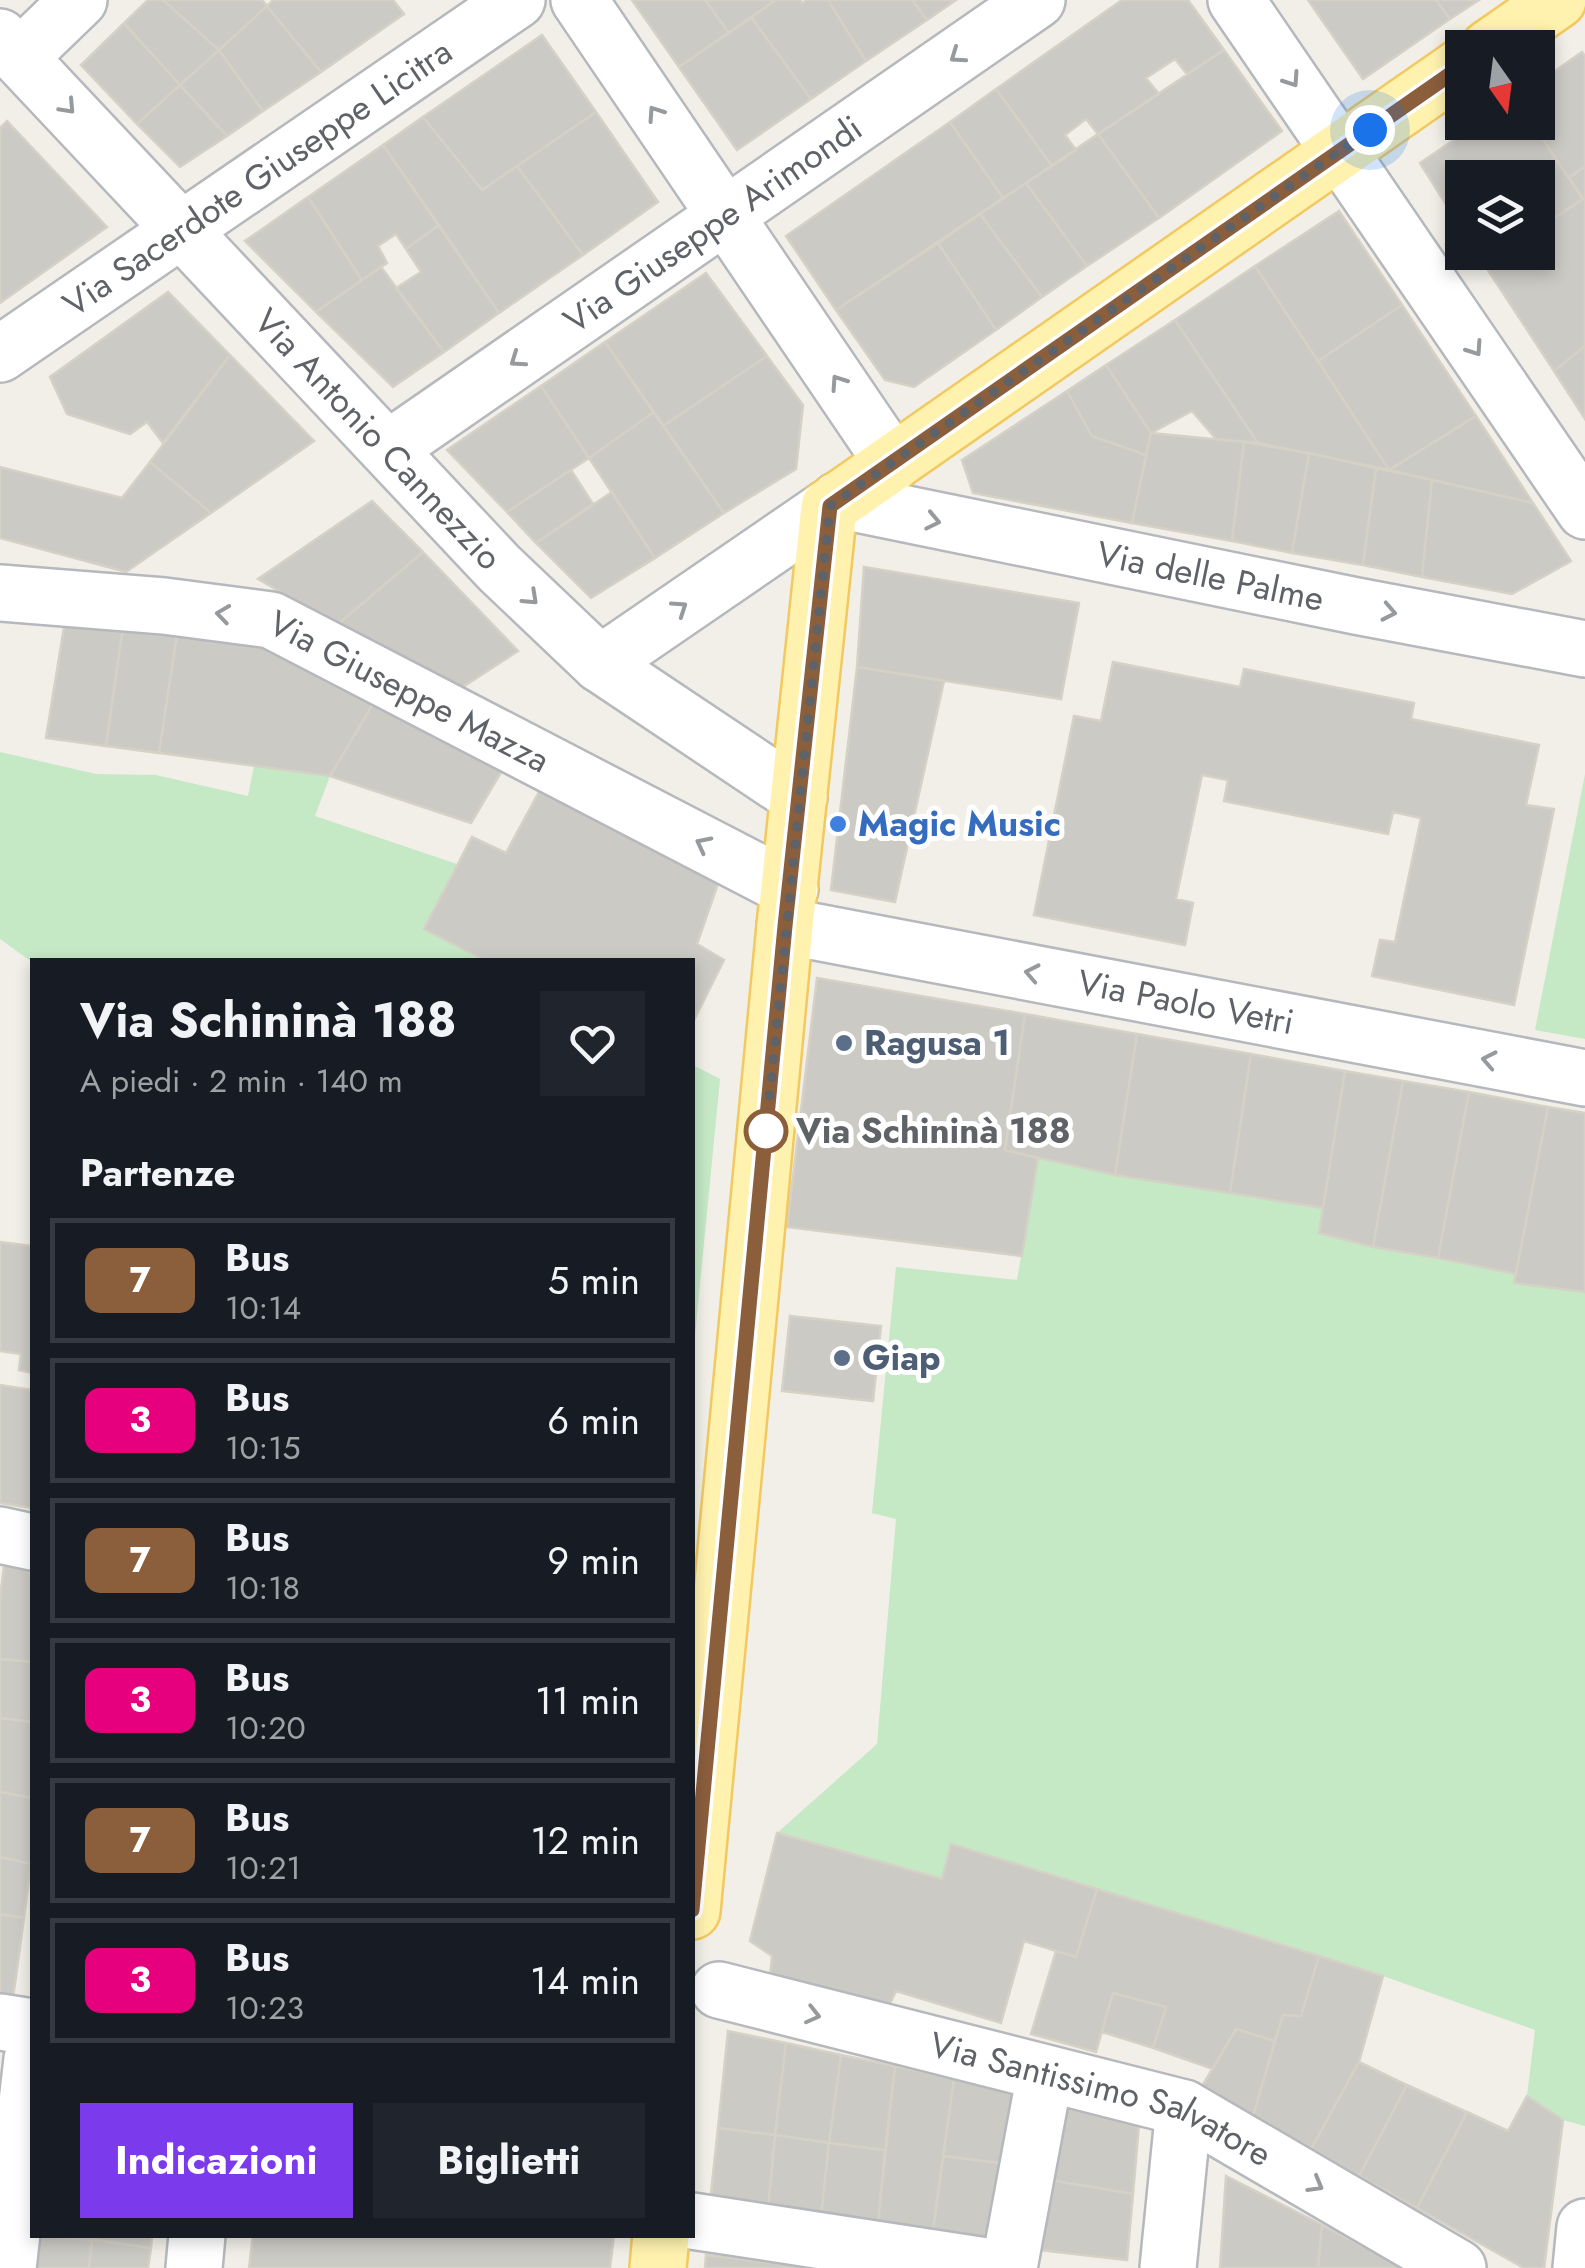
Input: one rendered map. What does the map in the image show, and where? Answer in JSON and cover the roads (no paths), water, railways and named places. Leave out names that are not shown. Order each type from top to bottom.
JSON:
[{"type":"main road","points":[[1515,30],[1558,0]]},
{"type":"main road","points":[[695,1878],[787,907],[834,503],[1445,78]]},
{"type":"main road","points":[[658,2268],[661,2238]]},
{"type":"street","points":[[10,46],[79,0]]},
{"type":"street","name":"Via Sacerdote Giuseppe Licitra","points":[[0,354],[518,0]]},
{"type":"street","points":[[578,0],[893,463]]},
{"type":"street","name":"Via Giuseppe Arimondi","points":[[388,449],[1037,0]]},
{"type":"street","points":[[1236,0],[1585,511]]},
{"type":"street","name":"Via Antonio Cannezzio","points":[[10,46],[499,568],[600,664],[800,797]]},
{"type":"street","points":[[600,664],[834,503]]},
{"type":"street","name":"Via delle Palme","points":[[834,503],[1585,648]]},
{"type":"street","name":"Via Giuseppe Mazza","points":[[0,593],[164,606],[271,620],[787,907]]},
{"type":"street","name":"Via Paolo Vetri","points":[[787,907],[1585,1078]]},
{"type":"street","points":[[0,1534],[30,1542]]},
{"type":"street","name":"Via Santissimo Salvatore","points":[[719,1990],[1184,2108],[1458,2268]]},
{"type":"street","points":[[0,2022],[30,2027]]},
{"type":"street","points":[[1009,2268],[1045,2074]]},
{"type":"street","points":[[8,2268],[30,2076]]},
{"type":"street","points":[[1168,2268],[1184,2108]]},
{"type":"street","points":[[695,2221],[999,2268]]},
{"type":"street","points":[[1581,2268],[1585,2227]]},
{"type":"street","points":[[194,2268],[198,2238]]},
{"type":"place","name":"Magic Music","points":[[838,824]]},
{"type":"place","name":"Ragusa 1","points":[[844,1043]]},
{"type":"place","name":"Via Schininà 188","points":[[766,1131]]},
{"type":"place","name":"Giap","points":[[842,1358]]}]
